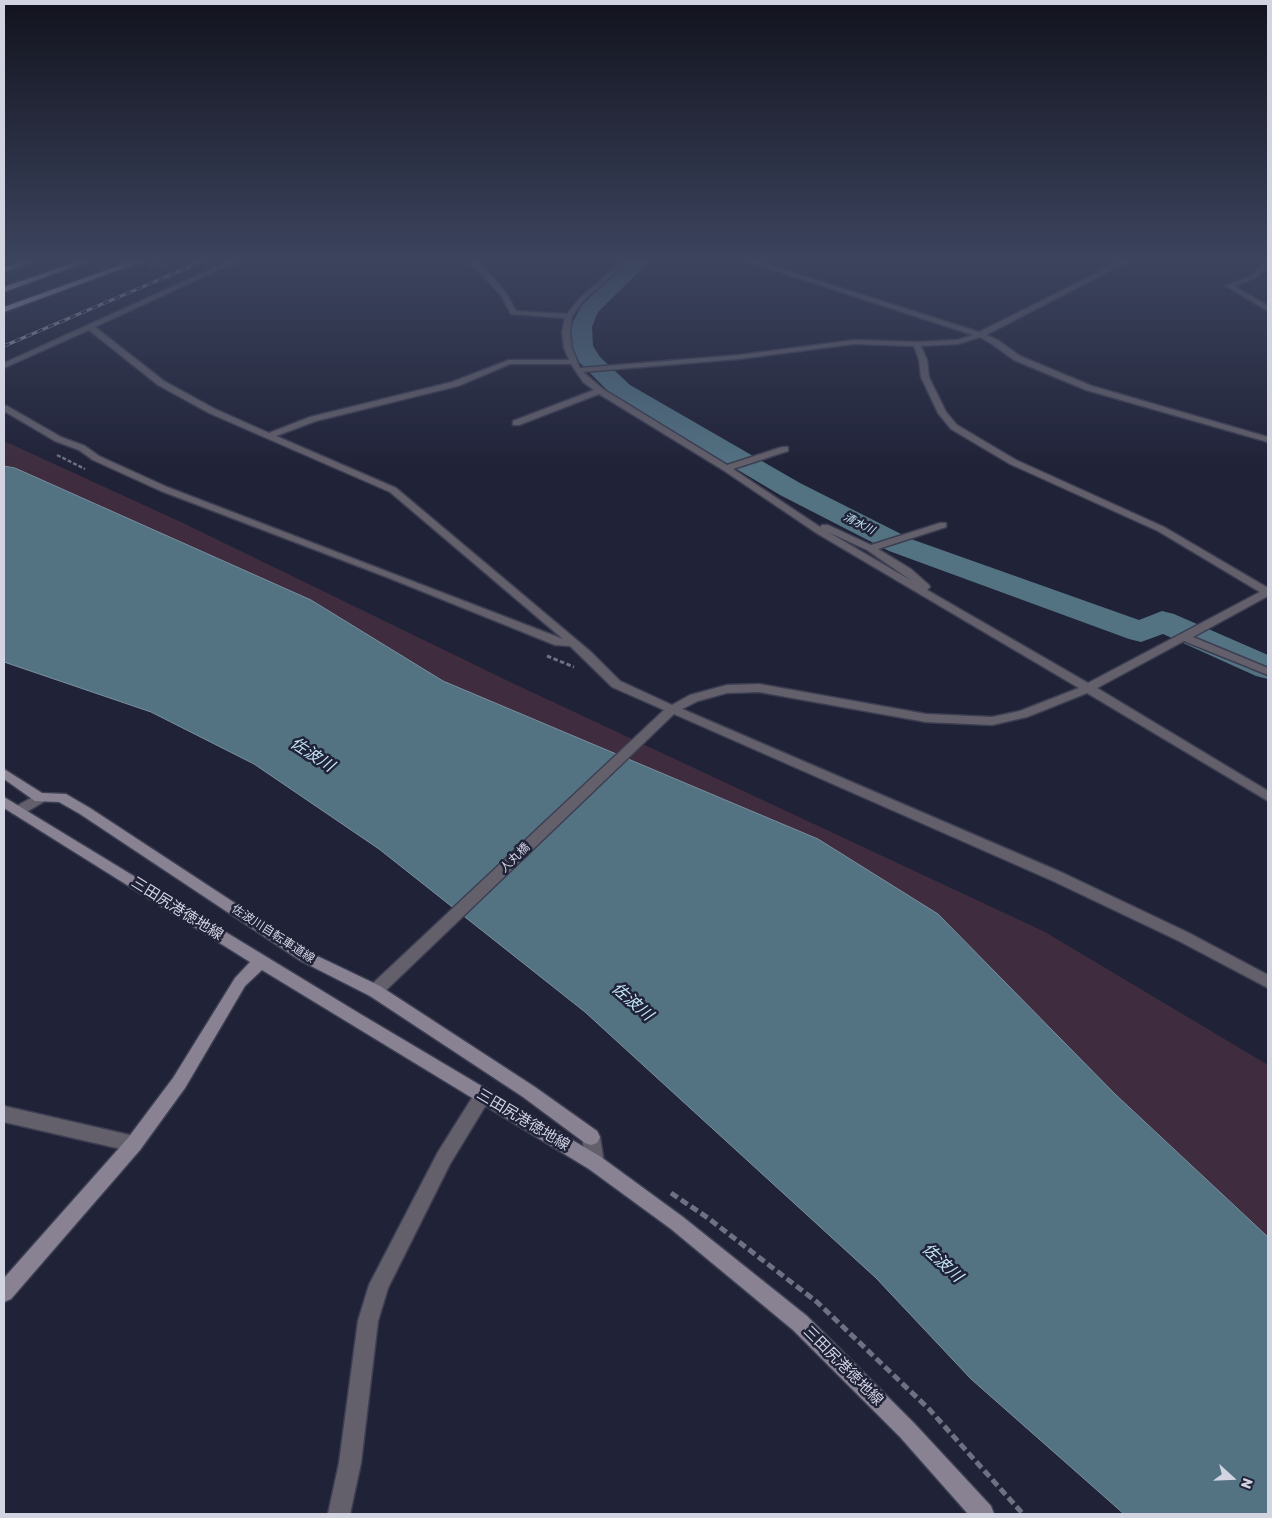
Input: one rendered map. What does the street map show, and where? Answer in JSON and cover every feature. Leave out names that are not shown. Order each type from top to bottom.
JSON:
[{"type":"main road","points":[[4,772],[40,798]]},
{"type":"main road","name":"佐波川自転車道線","points":[[40,798],[61,797],[85,811],[306,957],[375,991],[529,1092],[590,1137]]},
{"type":"main road","name":"三田尻港徳地線","points":[[11,806],[261,961],[595,1163],[677,1223],[800,1323],[907,1430],[983,1514]]},
{"type":"main road","points":[[4,1292],[134,1144],[179,1083],[240,982],[261,961]]},
{"type":"street","points":[[4,366],[82,332]]},
{"type":"street","points":[[96,332],[161,383],[212,411],[393,490],[573,642],[616,684],[671,710],[1058,877],[1184,937],[1268,982]]},
{"type":"street","points":[[566,332],[568,348],[578,368],[600,390],[726,468],[798,517],[1088,688],[1268,798]]},
{"type":"street","points":[[967,332],[995,342],[1017,358],[1066,380],[1268,440]]},
{"type":"street","points":[[269,436],[313,419],[455,384],[508,362],[578,368],[612,368],[739,357],[854,342],[917,344],[958,342],[988,332]]},
{"type":"street","points":[[917,344],[923,360],[926,377],[942,413],[954,427],[1013,462],[1161,529],[1268,592]]},
{"type":"street","points":[[516,422],[600,390]]},
{"type":"street","points":[[4,408],[58,439],[82,448],[93,454],[96,458],[164,490],[384,572],[559,643],[573,642]]},
{"type":"street","points":[[726,468],[785,449]]},
{"type":"street","points":[[798,517],[851,538],[870,548],[907,571],[940,600]]},
{"type":"street","points":[[870,548],[942,525]]},
{"type":"street","name":"人丸橋","points":[[375,991],[671,710],[694,698],[727,689],[758,688],[926,718],[992,721],[1039,708],[1088,688],[1268,592]]},
{"type":"street","points":[[1184,637],[1268,672]]},
{"type":"street","points":[[11,806],[40,798]]},
{"type":"street","points":[[339,1514],[350,1463],[368,1321],[380,1285],[444,1158],[483,1095]]},
{"type":"street","points":[[4,1114],[134,1144]]},
{"type":"street","points":[[590,1137],[595,1163]]},
{"type":"shaded area","points":[[4,441],[183,523],[508,681],[1045,932],[1268,1065],[1268,1237],[1115,1094],[818,839],[442,681],[311,600],[15,468],[4,466]]},
{"type":"water","name":"佐波川","points":[[4,466],[15,468],[311,600],[443,681],[818,839],[938,914],[1115,1094],[1268,1237],[1268,1514],[1124,1514],[971,1379],[876,1278],[585,1012],[379,849],[254,764],[151,712],[4,662]]},
{"type":"waterway","name":"清水川","points":[[581,332],[582,346],[590,361],[621,390],[790,489],[900,545],[1141,632],[1162,621],[1268,668]]},
{"type":"railway","points":[[4,346],[37,332]]}]
